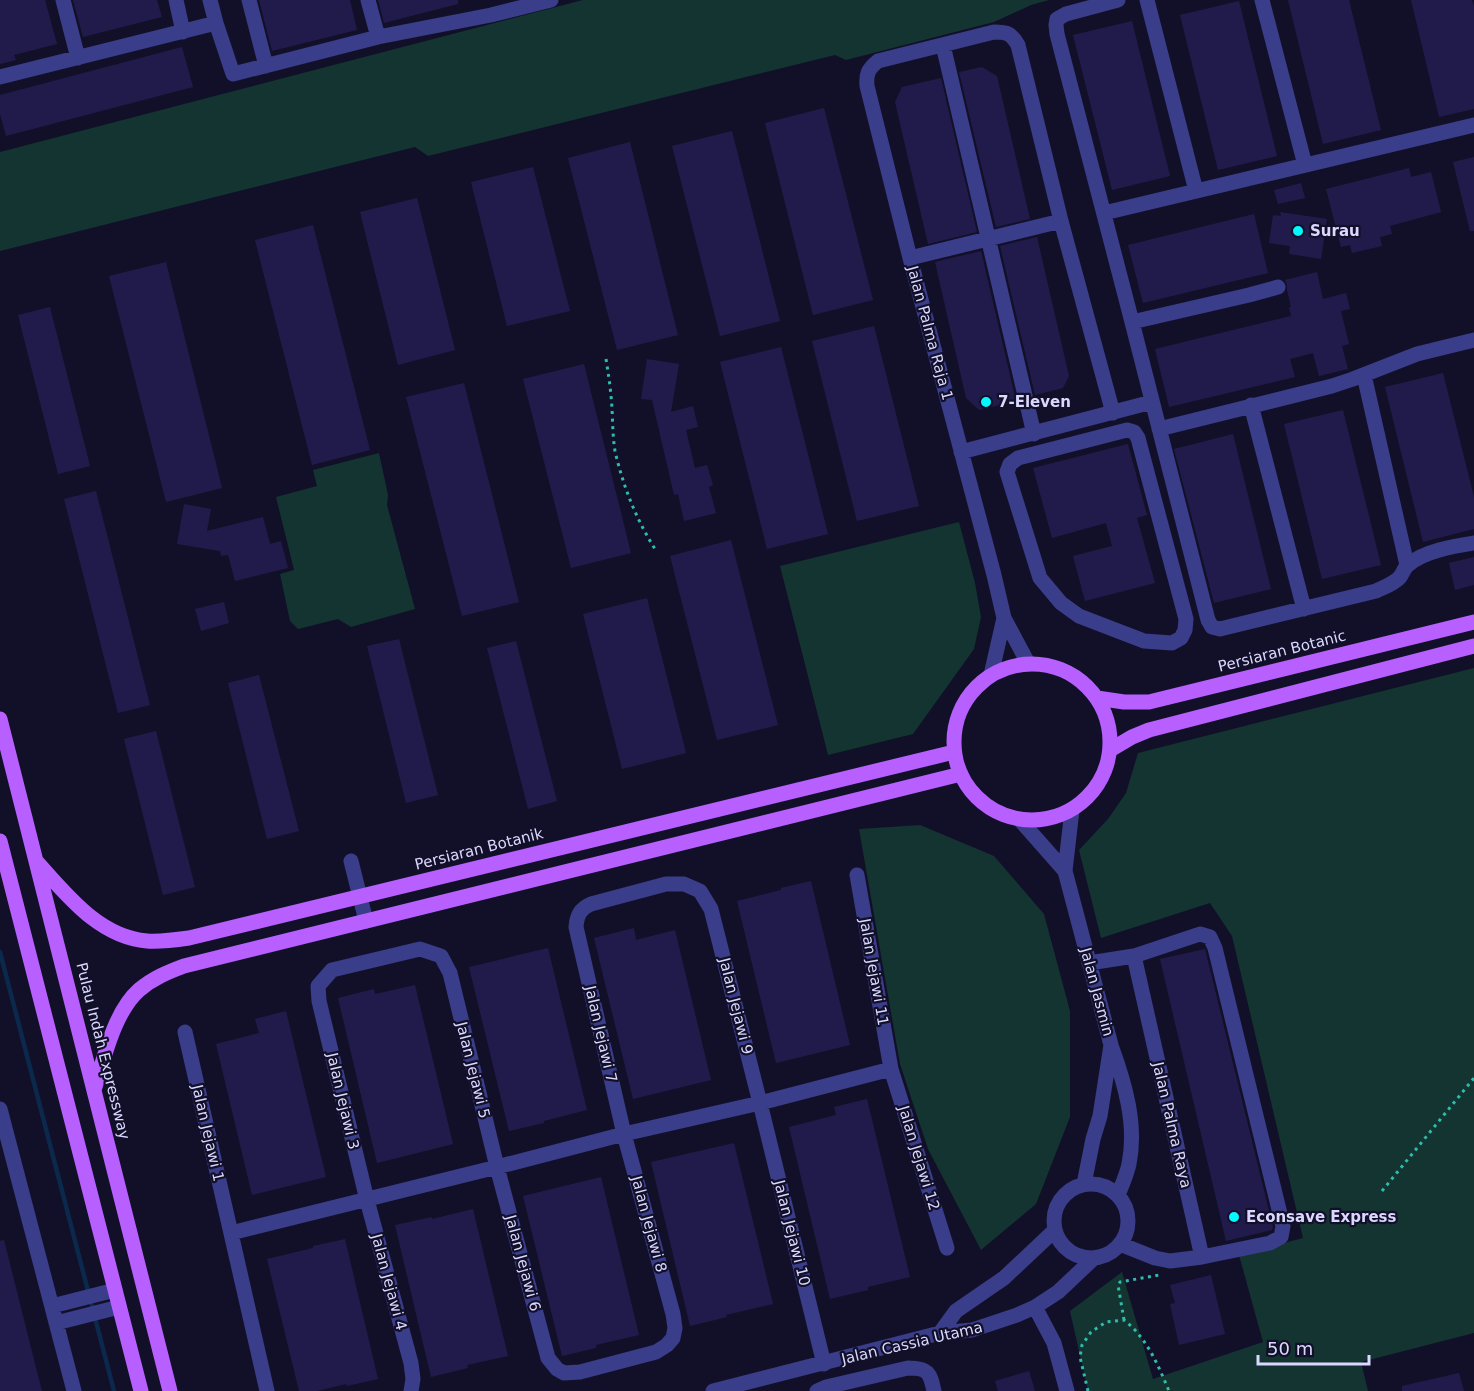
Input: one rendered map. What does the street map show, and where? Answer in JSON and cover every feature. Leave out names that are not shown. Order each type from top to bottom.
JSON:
[{"type":"main road","name":"Persiaran Botanic","points":[[1097,698],[1124,702],[1149,702],[1474,622]]},
{"type":"main road","points":[[1110,750],[1149,730],[1474,646]]},
{"type":"main road","points":[[1028,663],[1048,665],[1067,672],[1083,683],[1097,698],[1110,732],[1110,750],[1104,774],[1091,794],[1072,810],[1038,821],[1020,820],[991,809],[968,788],[960,774],[954,752],[955,729],[961,708],[974,689],[991,675],[1009,666],[1028,663]]},
{"type":"main road","name":"Pulau Indah Expressway","points":[[0,719],[170,1391]]},
{"type":"main road","name":"Persiaran Botanik","points":[[37,862],[71,901],[97,922],[116,933],[145,940],[167,941],[189,938],[954,752]]},
{"type":"main road","points":[[94,1090],[113,1031],[124,1008],[138,991],[156,977],[184,966],[960,774]]},
{"type":"main road","points":[[0,842],[141,1391]]},
{"type":"street","points":[[63,0],[78,58]]},
{"type":"street","points":[[176,0],[183,32]]},
{"type":"street","points":[[210,0],[233,74],[489,7],[551,0]]},
{"type":"street","points":[[249,0],[266,66]]},
{"type":"street","points":[[368,0],[378,37]]},
{"type":"street","points":[[1118,0],[1066,14],[1057,19],[1056,25],[1205,609],[1212,627],[1220,629],[1376,591],[1400,578],[1407,565],[1424,555],[1474,543]]},
{"type":"street","points":[[1147,0],[1196,191]]},
{"type":"street","points":[[1262,0],[1305,165]]},
{"type":"street","points":[[0,78],[216,23]]},
{"type":"street","points":[[1034,434],[943,45],[994,32],[1006,32],[1018,45],[1061,221],[1113,413]]},
{"type":"street","name":"Jalan Palma Raja 1","points":[[943,45],[878,61],[869,68],[866,76],[910,258],[1004,618],[991,675]]},
{"type":"street","points":[[1104,213],[1474,125]]},
{"type":"street","points":[[910,258],[1061,221]]},
{"type":"street","points":[[1132,322],[1278,287]]},
{"type":"street","points":[[1159,429],[1332,386],[1417,354],[1474,339]]},
{"type":"street","points":[[1364,375],[1407,565]]},
{"type":"street","points":[[962,452],[1152,402]]},
{"type":"street","points":[[1251,405],[1304,609]]},
{"type":"street","points":[[1052,429],[1059,448]]},
{"type":"street","points":[[1127,430],[1134,432],[1138,438],[1186,619],[1185,630],[1181,638],[1172,643],[1144,641],[1079,616],[1061,603],[1040,578],[1007,472],[1010,464],[1018,458],[1059,448],[1127,430]]},
{"type":"street","points":[[1004,618],[1028,663]]},
{"type":"street","name":"Jalan Jasmin","points":[[1072,810],[1065,872],[1111,1045],[1100,1116],[1084,1184]]},
{"type":"street","name":"Jalan Jasmin","points":[[1020,820],[1065,872]]},
{"type":"street","points":[[351,861],[366,921]]},
{"type":"street","name":"Jalan Jejawi 11","points":[[857,875],[891,1069]]},
{"type":"street","name":"Jalan Jejawi 9","points":[[577,934],[577,919],[582,909],[591,904],[666,884],[684,884],[700,891],[711,909],[760,1103]]},
{"type":"street","name":"Jalan Jejawi 7","points":[[577,934],[624,1134]]},
{"type":"street","points":[[1089,963],[1134,956],[1200,934],[1210,937],[1215,948],[1283,1226],[1281,1237],[1269,1243],[1186,1259],[1155,1258],[1120,1244]]},
{"type":"street","name":"Jalan Jejawi 5","points":[[319,1001],[318,986],[332,970],[420,949],[441,956],[450,973],[497,1167]]},
{"type":"street","name":"Jalan Palma Raya","points":[[1134,956],[1202,1257]]},
{"type":"street","name":"Jalan Jejawi 3","points":[[319,1001],[366,1200]]},
{"type":"street","name":"Jalan Jejawi 1","points":[[185,1032],[267,1391]]},
{"type":"street","points":[[1111,1045],[1129,1105],[1131,1133],[1129,1166],[1118,1195]]},
{"type":"street","points":[[231,1233],[891,1069]]},
{"type":"street","name":"Jalan Jejawi 12","points":[[891,1069],[947,1248]]},
{"type":"street","name":"Jalan Jejawi 10","points":[[760,1103],[824,1364]]},
{"type":"street","points":[[0,1109],[6,1155],[52,1306],[74,1391]]},
{"type":"street","name":"Jalan Jejawi 8","points":[[549,1358],[557,1369],[564,1373],[580,1372],[656,1353],[673,1338],[675,1328],[673,1314],[624,1134]]},
{"type":"street","name":"Jalan Jejawi 6","points":[[497,1167],[549,1358]]},
{"type":"street","points":[[1084,1184],[1108,1187],[1118,1195],[1125,1206],[1128,1219],[1126,1233],[1120,1244],[1108,1254],[1094,1258],[1078,1256],[1068,1250],[1060,1241],[1055,1230],[1055,1209],[1060,1200],[1074,1187],[1084,1184]]},
{"type":"street","name":"Jalan Jejawi 4","points":[[366,1200],[411,1363],[413,1379],[411,1391]]},
{"type":"street","points":[[940,1333],[956,1311],[1004,1278],[1055,1230]]},
{"type":"street","name":"Jalan Cassia Utama","points":[[713,1391],[940,1333],[972,1330],[1017,1315],[1035,1307],[1058,1292],[1094,1258]]},
{"type":"street","points":[[52,1306],[115,1290]]},
{"type":"street","points":[[56,1323],[119,1307]]},
{"type":"street","points":[[1035,1307],[1054,1343],[1066,1391]]},
{"type":"street","points":[[817,1391],[825,1387],[908,1368],[925,1370],[930,1375],[934,1391]]},
{"type":"path","points":[[606,359],[615,451],[634,511],[655,549]]},
{"type":"path","points":[[1382,1191],[1474,1078]]},
{"type":"path","points":[[1169,1391],[1144,1341],[1124,1320],[1118,1285],[1120,1282],[1167,1273],[1186,1259]]},
{"type":"path","points":[[1088,1391],[1080,1357],[1082,1345],[1090,1332],[1106,1322],[1124,1320]]},
{"type":"green space","points":[[583,0],[1049,0],[1031,5],[994,22],[846,60],[835,55],[428,156],[415,147],[0,251],[0,152]]},
{"type":"green space","points":[[379,453],[388,495],[387,505],[415,609],[351,627],[338,619],[298,629],[290,621],[280,574],[294,570],[276,497],[317,486],[313,470]]},
{"type":"green space","points":[[959,522],[975,583],[981,617],[974,649],[913,734],[828,755],[780,566]]},
{"type":"green space","points":[[1474,668],[1474,1333],[1361,1362],[1368,1391],[1088,1391],[1070,1311],[1122,1272],[1153,1379],[1263,1342],[1239,1255],[1303,1238],[1232,936],[1210,903],[1101,938],[1079,850],[1108,819],[1126,793],[1138,753]]},
{"type":"green space","points":[[920,825],[994,856],[1044,914],[1070,1011],[1070,1117],[1036,1204],[981,1250],[928,1149],[900,1064],[859,829]]},
{"type":"building","points":[[0,0],[45,0],[57,44],[14,55],[16,60],[0,64]]},
{"type":"building","points":[[73,0],[157,0],[162,17],[83,37]]},
{"type":"building","points":[[259,0],[350,0],[357,30],[272,51]]},
{"type":"building","points":[[378,0],[458,0],[458,4],[384,23]]},
{"type":"building","points":[[1288,0],[1349,0],[1381,130],[1323,144]]},
{"type":"building","points":[[1411,0],[1472,0],[1474,6],[1474,109],[1439,117]]},
{"type":"building","points":[[1239,1],[1277,156],[1218,170],[1180,15]]},
{"type":"building","points":[[1132,21],[1170,176],[1112,190],[1073,35]]},
{"type":"building","points":[[182,47],[193,87],[6,136],[0,114],[0,95]]},
{"type":"building","points":[[982,67],[997,76],[1030,219],[996,227],[959,72]]},
{"type":"building","points":[[941,78],[977,232],[928,244],[895,102],[902,87]]},
{"type":"building","points":[[824,108],[873,300],[813,315],[765,123]]},
{"type":"building","points":[[732,131],[780,321],[720,336],[672,146]]},
{"type":"building","points":[[630,142],[678,335],[617,350],[568,158]]},
{"type":"building","points":[[1474,157],[1474,231],[1470,231],[1453,162]]},
{"type":"building","points":[[533,167],[570,311],[507,326],[471,182]]},
{"type":"building","points":[[1409,168],[1411,177],[1431,172],[1441,212],[1390,226],[1392,234],[1380,237],[1382,246],[1352,253],[1350,245],[1341,247],[1326,189]]},
{"type":"building","points":[[1301,183],[1305,198],[1278,204],[1274,190]]},
{"type":"building","points":[[417,198],[455,350],[398,365],[360,212]]},
{"type":"building","name":"Surau","points":[[1280,212],[1327,219],[1321,259],[1289,254],[1290,246],[1269,243],[1273,215],[1281,216]]},
{"type":"building","points":[[1254,214],[1268,273],[1143,303],[1128,245]]},
{"type":"building","points":[[313,225],[370,450],[312,465],[255,240]]},
{"type":"building","points":[[1037,237],[1069,376],[1063,388],[1035,395],[1000,246]]},
{"type":"building","points":[[981,251],[1016,401],[979,410],[966,398],[935,262]]},
{"type":"building","points":[[166,262],[222,488],[166,502],[109,276]]},
{"type":"building","points":[[1317,272],[1323,299],[1346,293],[1350,309],[1341,311],[1349,344],[1342,346],[1348,369],[1319,376],[1313,353],[1290,359],[1295,377],[1169,407],[1155,349],[1291,316],[1285,280]]},
{"type":"building","points":[[50,307],[90,466],[58,474],[18,315]]},
{"type":"building","points":[[874,326],[919,506],[857,521],[812,341]]},
{"type":"building","points":[[781,347],[828,534],[767,549],[720,362]]},
{"type":"building","points":[[647,359],[679,364],[671,412],[693,406],[698,427],[686,430],[695,468],[707,465],[713,485],[709,487],[716,513],[684,521],[678,494],[674,495],[652,400],[641,399]]},
{"type":"building","points":[[584,364],[631,553],[571,568],[523,379]]},
{"type":"building","points":[[1443,373],[1474,497],[1474,529],[1423,542],[1385,387]]},
{"type":"building","points":[[464,383],[519,602],[462,616],[406,397]]},
{"type":"building","points":[[1343,410],[1381,565],[1322,579],[1284,424]]},
{"type":"building","points":[[1233,434],[1271,589],[1214,603],[1174,449]]},
{"type":"building","points":[[1128,444],[1147,515],[1137,518],[1155,583],[1085,601],[1073,556],[1112,546],[1106,523],[1052,538],[1033,468]]},
{"type":"building","points":[[96,491],[150,705],[118,713],[64,499]]},
{"type":"building","points":[[184,504],[211,509],[207,531],[263,517],[270,544],[281,541],[288,568],[235,581],[228,555],[221,556],[220,551],[177,544]]},
{"type":"building","points":[[731,540],[778,725],[717,740],[670,556]]},
{"type":"building","points":[[1474,557],[1474,585],[1455,590],[1449,563]]},
{"type":"building","points":[[647,598],[686,753],[622,769],[583,614]]},
{"type":"building","points":[[224,602],[229,623],[201,631],[195,609]]},
{"type":"building","points":[[399,639],[438,795],[406,803],[367,646]]},
{"type":"building","points":[[516,641],[557,801],[528,809],[487,648]]},
{"type":"building","points":[[259,675],[299,831],[267,839],[228,683]]},
{"type":"building","points":[[156,731],[195,887],[163,895],[124,739]]},
{"type":"building","points":[[811,881],[850,1045],[776,1063],[737,901]]},
{"type":"building","points":[[634,928],[636,940],[675,930],[711,1080],[633,1099],[594,938]]},
{"type":"building","points":[[548,948],[587,1110],[509,1131],[469,967]]},
{"type":"building","points":[[1205,949],[1273,1227],[1272,1230],[1226,1241],[1160,959]]},
{"type":"building","points":[[415,985],[453,1144],[377,1163],[338,998],[374,989],[375,994]]},
{"type":"building","points":[[286,1011],[326,1177],[252,1195],[216,1044],[259,1033],[255,1019]]},
{"type":"building","points":[[867,1099],[910,1277],[830,1299],[789,1127],[836,1115],[834,1107]]},
{"type":"building","points":[[734,1143],[773,1304],[690,1326],[651,1162]]},
{"type":"building","points":[[601,1177],[639,1335],[562,1356],[523,1196]]},
{"type":"building","points":[[473,1209],[508,1356],[467,1365],[468,1368],[431,1377],[395,1225]]},
{"type":"building","points":[[345,1239],[378,1379],[317,1391],[299,1391],[267,1259]]},
{"type":"building","points":[[4,1240],[42,1391],[0,1391],[0,1241]]},
{"type":"building","points":[[1211,1275],[1225,1334],[1179,1345],[1170,1304],[1175,1303],[1170,1285]]},
{"type":"building","points":[[1029,1371],[1035,1391],[998,1391],[995,1381]]},
{"type":"building","points":[[1459,1373],[1464,1391],[1402,1391],[1402,1386]]},
{"type":"waterway","points":[[0,952],[114,1391]]},
{"type":"place","name":"Surau","points":[[1298,231]]},
{"type":"place","name":"7-Eleven","points":[[986,402]]},
{"type":"place","name":"Econsave Express","points":[[1234,1217]]}]
